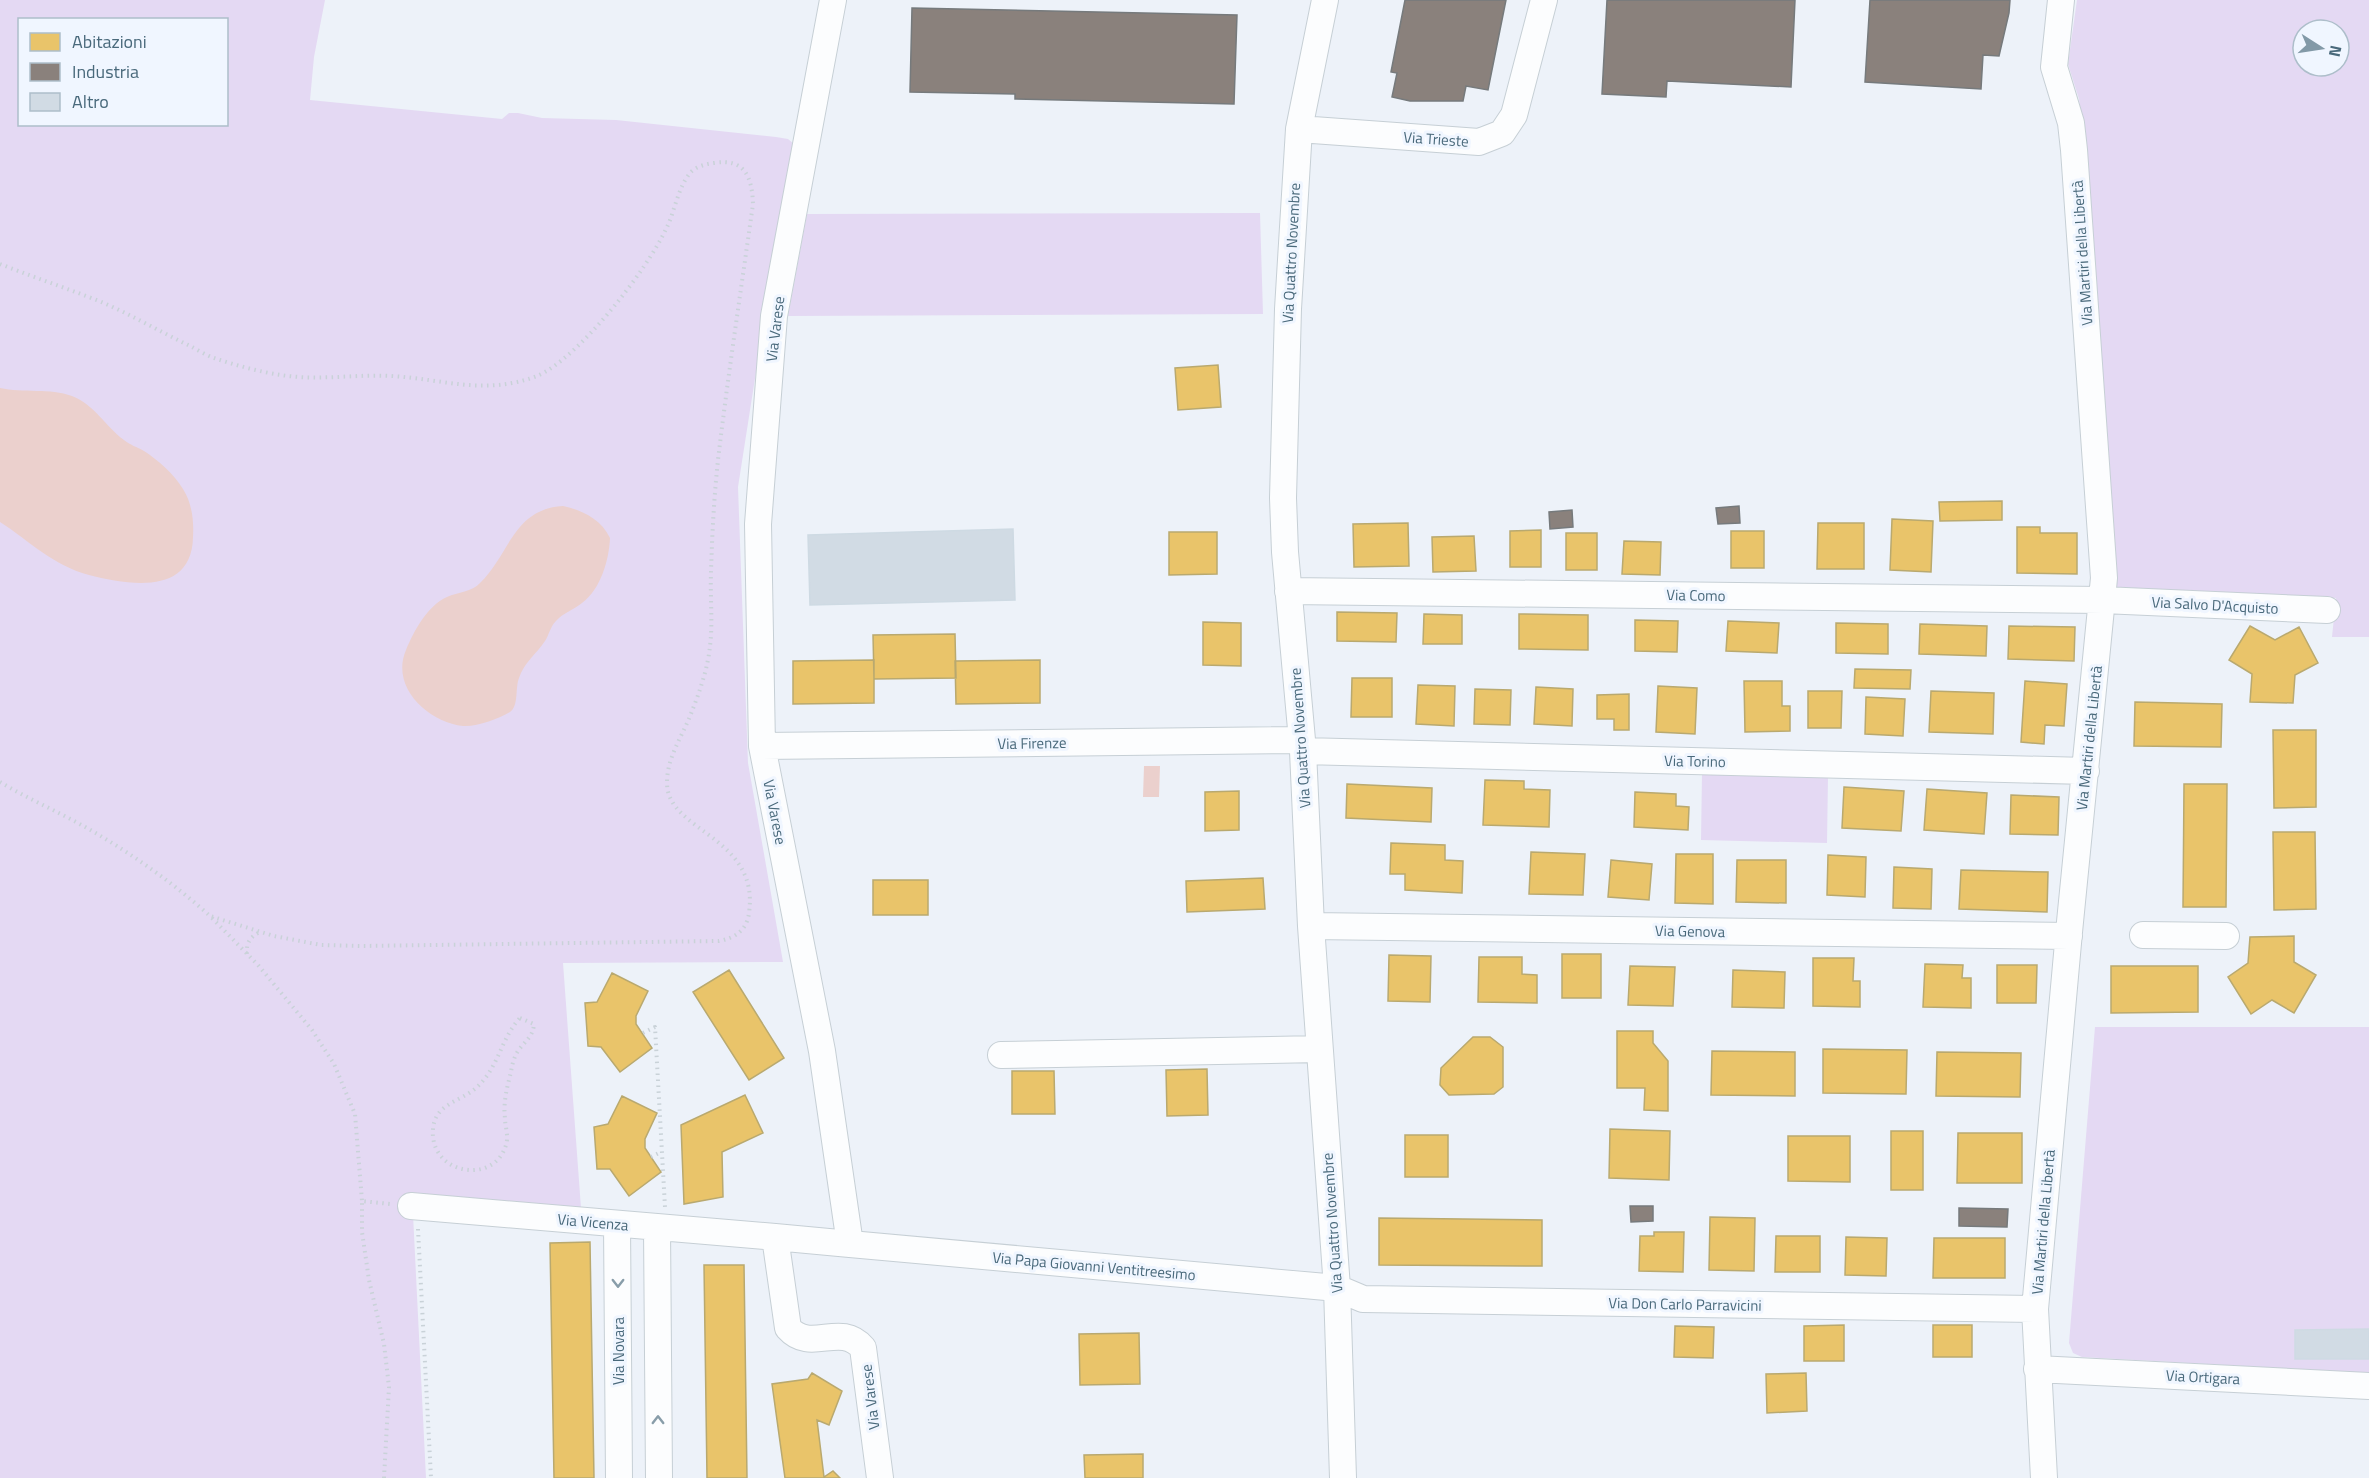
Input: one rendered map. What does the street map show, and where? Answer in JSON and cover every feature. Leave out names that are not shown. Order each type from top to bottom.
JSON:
[{"type":"street","name":"Via Varese","points":[[833,0],[774,316],[758,524],[762,746],[822,1052],[850,1244]]},
{"type":"street","name":"Via Quattro Novembre","points":[[1325,0],[1299,129],[1292,211],[1283,498],[1288,591],[1302,746],[1311,926],[1337,1288],[1343,1478]]},
{"type":"street","name":"Via Trieste","points":[[1299,129],[1479,142],[1502,133],[1514,115],[1544,0]]},
{"type":"street","name":"Via Martiri della Libertà","points":[[2044,1478],[2035,1309],[2104,578],[2074,150],[2071,123],[2054,67],[2061,0]]},
{"type":"street","name":"Via Como","points":[[1288,591],[2103,600]]},
{"type":"street","name":"Via Salvo D'Acquisto","points":[[2103,600],[2327,610]]},
{"type":"street","name":"Via Firenze","points":[[762,746],[1302,746]]},
{"type":"street","name":"Via Torino","points":[[1302,746],[2086,771]]},
{"type":"street","name":"Via Genova","points":[[1311,926],[2069,936]]},
{"type":"street","points":[[2143,934],[2226,936]]},
{"type":"street","points":[[1001,1055],[1319,1049]]},
{"type":"street","name":"Via Vicenza","points":[[414,1207],[775,1237]]},
{"type":"street","name":"Via Novara","points":[[617,1224],[619,1478]]},
{"type":"street","points":[[659,1478],[662,1228]]},
{"type":"street","name":"Via Varese","points":[[775,1237],[788,1328],[802,1339],[849,1337],[863,1348],[866,1356],[880,1478]]},
{"type":"street","points":[[775,1237],[850,1244]]},
{"type":"street","name":"Via Papa Giovanni Ventitreesimo","points":[[850,1244],[1337,1288]]},
{"type":"street","name":"Via Don Carlo Parravicini","points":[[1337,1288],[1363,1299],[2035,1309]]},
{"type":"street","name":"Via Ortigara","points":[[2037,1369],[2369,1386]]},
{"type":"path","points":[[0,264],[100,301],[213,358],[279,375],[309,379],[392,376],[486,387],[518,382],[539,375],[591,332],[623,296],[650,259],[665,231],[683,184],[693,171],[702,165],[727,163],[739,165],[747,174],[752,188],[753,204],[718,461],[711,574],[710,648],[692,711],[671,756],[667,786],[676,807],[685,818],[718,841],[741,868],[750,890],[748,918],[743,929],[734,936],[718,941],[362,946],[321,945],[261,932],[210,916]]},
{"type":"path","points":[[0,782],[78,823],[182,891],[247,954],[312,1030],[334,1064],[355,1114],[362,1232],[384,1344],[389,1387],[384,1478]]},
{"type":"path","points":[[247,954],[246,947],[249,940],[261,932]]},
{"type":"path","points":[[520,1018],[534,1024],[533,1033],[518,1051],[513,1062],[504,1104],[506,1145],[499,1156],[489,1166],[475,1170],[461,1170],[447,1164],[439,1155],[434,1142],[433,1128],[439,1113],[447,1104],[469,1094],[478,1086],[496,1064],[514,1024],[520,1018]]},
{"type":"path","points":[[643,1034],[655,1027],[662,1152],[662,1228]]},
{"type":"path","points":[[651,1157],[662,1152]]},
{"type":"path","points":[[362,1202],[414,1207],[431,1478]]},
{"type":"shaded area","points":[[0,0],[325,0],[314,57],[310,100],[502,119],[509,113],[518,113],[542,118],[616,120],[776,137],[788,139],[794,144],[738,487],[748,763],[783,962],[563,963],[581,1208],[412,1194],[426,1478],[0,1478]]},
{"type":"shaded area","points":[[2077,0],[2369,0],[2369,637],[2332,637],[2336,598],[2115,587],[2085,153],[2079,99],[2068,64]]},
{"type":"shaded area","points":[[1260,213],[1263,314],[788,316],[807,214]]},
{"type":"shaded area","points":[[0,388],[55,392],[72,396],[87,404],[124,440],[144,451],[165,468],[183,489],[192,512],[193,537],[190,556],[182,569],[170,578],[156,582],[122,582],[89,575],[53,559],[0,522]]},
{"type":"shaded area","points":[[563,506],[590,516],[602,526],[610,538],[606,565],[599,582],[589,597],[554,623],[545,641],[521,673],[515,706],[510,712],[487,722],[469,726],[437,718],[415,700],[403,677],[402,664],[417,627],[433,606],[440,601],[451,595],[465,592],[480,583],[514,535],[533,515],[546,509]]},
{"type":"shaded area","points":[[1144,766],[1160,766],[1159,797],[1143,797]]},
{"type":"shaded area","points":[[1702,774],[1828,777],[1827,843],[1701,840]]},
{"type":"shaded area","points":[[2095,1027],[2369,1027],[2369,1373],[2082,1357],[2073,1353],[2069,1343]]},
{"type":"building: Abitazioni","points":[[1218,365],[1221,407],[1178,410],[1175,368]]},
{"type":"building: Abitazioni","points":[[2002,501],[2002,520],[1940,521],[1939,502]]},
{"type":"building: Abitazioni","points":[[1892,519],[1933,521],[1931,572],[1890,570]]},
{"type":"building: Abitazioni","points":[[1408,523],[1409,566],[1354,567],[1353,524]]},
{"type":"building: Abitazioni","points":[[1818,523],[1864,523],[1864,569],[1817,569]]},
{"type":"building: Abitazioni","points":[[2017,527],[2040,527],[2040,533],[2077,533],[2077,574],[2017,573]]},
{"type":"building: Abitazioni","points":[[1541,530],[1541,567],[1510,567],[1510,531]]},
{"type":"building: Abitazioni","points":[[1731,531],[1764,531],[1764,568],[1731,568]]},
{"type":"building: Abitazioni","points":[[1169,532],[1217,532],[1217,574],[1169,575]]},
{"type":"building: Abitazioni","points":[[1566,533],[1597,533],[1597,570],[1566,570]]},
{"type":"building: Abitazioni","points":[[1474,536],[1476,571],[1433,572],[1432,537]]},
{"type":"building: Abitazioni","points":[[1624,541],[1661,542],[1660,575],[1622,574]]},
{"type":"building: Abitazioni","points":[[1337,612],[1397,613],[1396,642],[1337,641]]},
{"type":"building: Abitazioni","points":[[1424,614],[1462,615],[1462,644],[1423,644]]},
{"type":"building: Abitazioni","points":[[1519,614],[1588,615],[1588,650],[1519,649]]},
{"type":"building: Abitazioni","points":[[1635,620],[1678,621],[1677,652],[1635,651]]},
{"type":"building: Abitazioni","points":[[1728,621],[1779,623],[1777,653],[1726,651]]},
{"type":"building: Abitazioni","points":[[1203,622],[1241,623],[1241,666],[1203,665]]},
{"type":"building: Abitazioni","points":[[1836,623],[1888,624],[1888,654],[1836,653]]},
{"type":"building: Abitazioni","points":[[1920,624],[1987,626],[1986,656],[1919,654]]},
{"type":"building: Abitazioni","points":[[2009,626],[2075,627],[2074,661],[2008,659]]},
{"type":"building: Abitazioni","points":[[2250,626],[2275,640],[2299,627],[2318,663],[2295,675],[2293,703],[2250,702],[2252,674],[2229,660]]},
{"type":"building: Abitazioni","points":[[955,634],[956,678],[874,679],[873,635]]},
{"type":"building: Abitazioni","points":[[874,660],[874,703],[793,704],[793,661]]},
{"type":"building: Abitazioni","points":[[1040,660],[1040,703],[956,704],[955,661]]},
{"type":"building: Abitazioni","points":[[1855,669],[1911,670],[1910,689],[1854,688]]},
{"type":"building: Abitazioni","points":[[1352,678],[1392,678],[1392,717],[1351,717]]},
{"type":"building: Abitazioni","points":[[1744,681],[1782,681],[1782,706],[1790,706],[1790,731],[1745,732]]},
{"type":"building: Abitazioni","points":[[2025,681],[2067,684],[2064,726],[2045,725],[2044,744],[2021,742]]},
{"type":"building: Abitazioni","points":[[1418,685],[1455,686],[1454,726],[1416,724]]},
{"type":"building: Abitazioni","points":[[1658,686],[1697,688],[1695,734],[1656,732]]},
{"type":"building: Abitazioni","points":[[1536,687],[1573,689],[1572,726],[1534,724]]},
{"type":"building: Abitazioni","points":[[1475,689],[1511,690],[1510,725],[1474,724]]},
{"type":"building: Abitazioni","points":[[1808,691],[1842,691],[1841,728],[1808,728]]},
{"type":"building: Abitazioni","points":[[1931,691],[1994,693],[1993,734],[1929,732]]},
{"type":"building: Abitazioni","points":[[1629,694],[1629,730],[1614,730],[1614,719],[1597,719],[1597,695]]},
{"type":"building: Abitazioni","points":[[1866,697],[1905,699],[1903,736],[1865,734]]},
{"type":"building: Abitazioni","points":[[2135,702],[2222,704],[2221,747],[2134,746]]},
{"type":"building: Abitazioni","points":[[2273,730],[2316,730],[2316,807],[2274,808]]},
{"type":"building: Abitazioni","points":[[1485,780],[1524,781],[1524,789],[1550,790],[1549,827],[1483,825]]},
{"type":"building: Abitazioni","points":[[1347,784],[1432,788],[1431,822],[1346,818]]},
{"type":"building: Abitazioni","points":[[2184,784],[2227,784],[2226,907],[2183,907]]},
{"type":"building: Abitazioni","points":[[1844,787],[1904,791],[1901,831],[1842,828]]},
{"type":"building: Abitazioni","points":[[1927,789],[1987,793],[1984,834],[1924,830]]},
{"type":"building: Abitazioni","points":[[1239,791],[1239,830],[1205,831],[1205,792]]},
{"type":"building: Abitazioni","points":[[1635,792],[1676,794],[1676,806],[1689,807],[1688,830],[1634,827]]},
{"type":"building: Abitazioni","points":[[2011,795],[2059,797],[2058,835],[2010,834]]},
{"type":"building: Abitazioni","points":[[2273,832],[2315,832],[2316,909],[2274,910]]},
{"type":"building: Abitazioni","points":[[1391,843],[1445,845],[1445,860],[1463,861],[1462,893],[1405,890],[1405,874],[1390,874]]},
{"type":"building: Abitazioni","points":[[1531,852],[1585,854],[1583,895],[1529,894]]},
{"type":"building: Abitazioni","points":[[1676,854],[1713,854],[1713,904],[1675,903]]},
{"type":"building: Abitazioni","points":[[1828,855],[1866,857],[1865,897],[1827,895]]},
{"type":"building: Abitazioni","points":[[1611,860],[1652,864],[1649,900],[1608,897]]},
{"type":"building: Abitazioni","points":[[1737,860],[1786,860],[1786,903],[1736,902]]},
{"type":"building: Abitazioni","points":[[1894,867],[1932,869],[1931,909],[1893,908]]},
{"type":"building: Abitazioni","points":[[1961,870],[2048,872],[2047,912],[1959,909]]},
{"type":"building: Abitazioni","points":[[1263,878],[1265,909],[1187,912],[1186,881]]},
{"type":"building: Abitazioni","points":[[873,880],[928,880],[928,915],[873,915]]},
{"type":"building: Abitazioni","points":[[2294,936],[2294,962],[2316,975],[2294,1013],[2272,1000],[2251,1014],[2228,977],[2248,963],[2250,937]]},
{"type":"building: Abitazioni","points":[[1562,954],[1601,954],[1601,998],[1562,998]]},
{"type":"building: Abitazioni","points":[[1389,955],[1431,956],[1430,1002],[1388,1001]]},
{"type":"building: Abitazioni","points":[[1479,957],[1522,957],[1522,974],[1537,975],[1537,1003],[1478,1002]]},
{"type":"building: Abitazioni","points":[[1813,958],[1854,958],[1853,981],[1860,981],[1860,1007],[1813,1006]]},
{"type":"building: Abitazioni","points":[[1925,964],[1963,965],[1962,978],[1971,978],[1971,1008],[1923,1007]]},
{"type":"building: Abitazioni","points":[[1997,965],[2037,965],[2036,1003],[1997,1003]]},
{"type":"building: Abitazioni","points":[[1630,966],[1675,967],[1673,1006],[1628,1005]]},
{"type":"building: Abitazioni","points":[[2111,966],[2198,966],[2198,1012],[2111,1013]]},
{"type":"building: Abitazioni","points":[[729,970],[784,1058],[749,1080],[693,992]]},
{"type":"building: Abitazioni","points":[[1733,970],[1785,972],[1784,1008],[1732,1007]]},
{"type":"building: Abitazioni","points":[[612,973],[648,991],[636,1016],[636,1024],[652,1048],[620,1072],[601,1047],[588,1046],[585,1003],[597,1002]]},
{"type":"building: Abitazioni","points":[[1617,1031],[1653,1031],[1653,1043],[1668,1061],[1668,1111],[1644,1110],[1645,1088],[1617,1088]]},
{"type":"building: Abitazioni","points":[[1473,1037],[1490,1037],[1503,1047],[1503,1087],[1494,1094],[1449,1095],[1440,1085],[1441,1068]]},
{"type":"building: Abitazioni","points":[[1823,1049],[1907,1050],[1906,1094],[1823,1093]]},
{"type":"building: Abitazioni","points":[[1712,1051],[1795,1052],[1795,1096],[1711,1095]]},
{"type":"building: Abitazioni","points":[[1937,1052],[2021,1053],[2020,1097],[1936,1096]]},
{"type":"building: Abitazioni","points":[[1207,1069],[1208,1115],[1167,1116],[1166,1070]]},
{"type":"building: Abitazioni","points":[[1012,1071],[1054,1071],[1055,1114],[1012,1114]]},
{"type":"building: Abitazioni","points":[[745,1095],[763,1133],[722,1152],[723,1197],[684,1204],[681,1125]]},
{"type":"building: Abitazioni","points":[[622,1096],[657,1113],[645,1139],[645,1148],[661,1172],[629,1196],[610,1169],[597,1169],[594,1127],[608,1124]]},
{"type":"building: Abitazioni","points":[[1610,1129],[1670,1131],[1669,1180],[1609,1178]]},
{"type":"building: Abitazioni","points":[[1891,1131],[1923,1131],[1923,1190],[1891,1190]]},
{"type":"building: Abitazioni","points":[[1958,1133],[2022,1133],[2022,1183],[1957,1183]]},
{"type":"building: Abitazioni","points":[[1405,1135],[1448,1135],[1448,1177],[1405,1177]]},
{"type":"building: Abitazioni","points":[[1788,1136],[1850,1136],[1850,1182],[1788,1181]]},
{"type":"building: Abitazioni","points":[[1710,1217],[1755,1218],[1754,1271],[1709,1270]]},
{"type":"building: Abitazioni","points":[[1379,1218],[1542,1220],[1542,1266],[1379,1265]]},
{"type":"building: Abitazioni","points":[[1654,1232],[1684,1232],[1683,1272],[1639,1271],[1640,1236],[1654,1236]]},
{"type":"building: Abitazioni","points":[[1776,1236],[1820,1236],[1820,1272],[1775,1272]]},
{"type":"building: Abitazioni","points":[[1846,1237],[1887,1238],[1886,1276],[1845,1275]]},
{"type":"building: Abitazioni","points":[[1934,1238],[2005,1238],[2005,1278],[1933,1278]]},
{"type":"building: Abitazioni","points":[[590,1242],[594,1478],[554,1478],[550,1243]]},
{"type":"building: Abitazioni","points":[[704,1265],[744,1265],[747,1478],[707,1478]]},
{"type":"building: Abitazioni","points":[[1844,1325],[1844,1361],[1804,1361],[1804,1326]]},
{"type":"building: Abitazioni","points":[[1933,1325],[1972,1325],[1972,1357],[1933,1357]]},
{"type":"building: Abitazioni","points":[[1675,1326],[1714,1327],[1713,1358],[1674,1357]]},
{"type":"building: Abitazioni","points":[[1139,1333],[1140,1384],[1080,1385],[1079,1334]]},
{"type":"building: Abitazioni","points":[[812,1373],[842,1391],[829,1425],[817,1420],[824,1477],[833,1471],[840,1478],[785,1478],[772,1384],[808,1379]]},
{"type":"building: Abitazioni","points":[[1806,1373],[1807,1411],[1767,1413],[1766,1374]]},
{"type":"building: Abitazioni","points":[[1143,1454],[1143,1478],[1085,1478],[1084,1455]]},
{"type":"building: Industria","points":[[1405,0],[1506,0],[1488,90],[1466,86],[1463,101],[1410,101],[1392,97],[1397,73],[1391,72]]},
{"type":"building: Industria","points":[[1607,0],[1795,0],[1791,87],[1667,81],[1666,97],[1602,94]]},
{"type":"building: Industria","points":[[1870,0],[2010,0],[1999,56],[1983,55],[1981,89],[1865,82]]},
{"type":"building: Industria","points":[[912,8],[1237,15],[1234,104],[1015,99],[1015,94],[910,92]]},
{"type":"building: Industria","points":[[1739,506],[1740,523],[1718,524],[1716,508]]},
{"type":"building: Industria","points":[[1572,510],[1573,527],[1550,529],[1549,512]]},
{"type":"building: Industria","points":[[1630,1206],[1653,1206],[1653,1221],[1631,1222]]},
{"type":"building: Industria","points":[[1959,1208],[2008,1209],[2007,1227],[1959,1226]]},
{"type":"building: Altro","points":[[1013,529],[1015,600],[810,605],[808,535]]},
{"type":"building: Altro","points":[[2369,1329],[2369,1359],[2295,1359],[2295,1330]]}]
